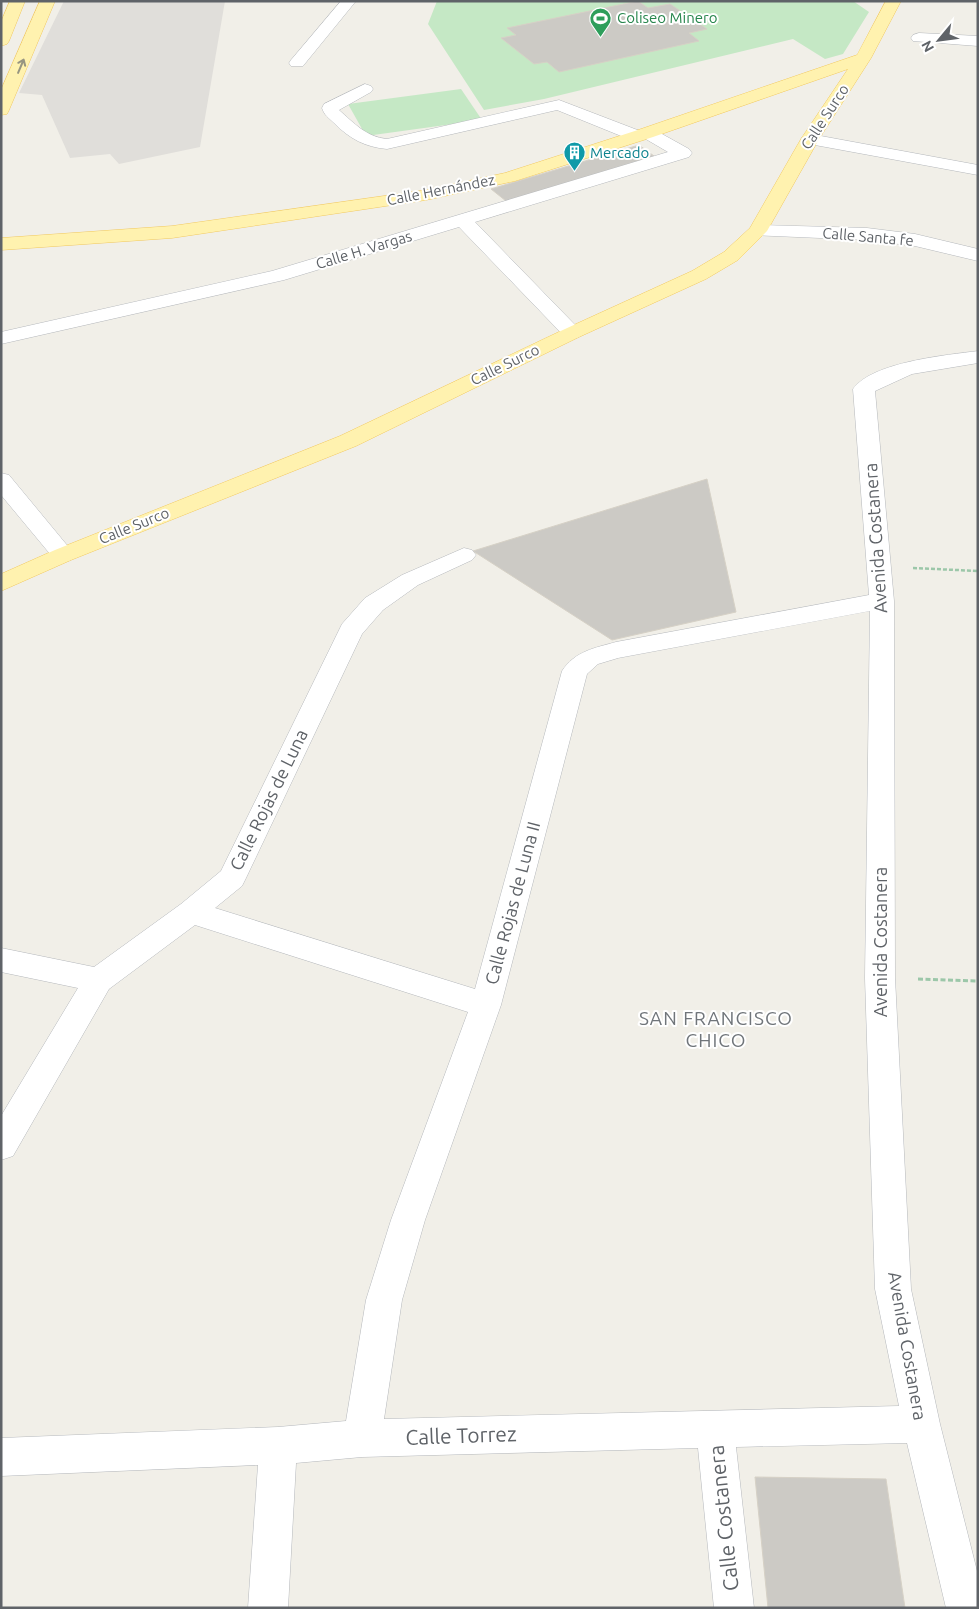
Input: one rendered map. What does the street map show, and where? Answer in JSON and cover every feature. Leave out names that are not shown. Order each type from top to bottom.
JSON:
[{"type":"main road","points":[[1,41],[18,1]]},
{"type":"main road","points":[[1,110],[48,1]]},
{"type":"main road","name":"Calle Surco","points":[[1,583],[62,555],[348,441],[572,333],[699,275],[731,256],[758,231],[810,139],[863,58],[891,2]]},
{"type":"main road","name":"Calle Hernández","points":[[1,244],[172,232],[426,195],[509,177],[642,134],[863,58]]},
{"type":"street","points":[[297,63],[349,1]]},
{"type":"street","points":[[919,38],[978,41]]},
{"type":"street","points":[[364,89],[330,108],[362,140],[378,143],[387,144],[559,105],[642,134]]},
{"type":"street","name":"Calle H. Vargas","points":[[1,338],[277,276],[683,153],[642,134]]},
{"type":"street","points":[[810,139],[978,170]]},
{"type":"street","points":[[463,220],[572,333]]},
{"type":"street","name":"Calle Santa fe","points":[[758,231],[867,234],[915,240],[978,255]]},
{"type":"street","name":"Avenida Costanera","points":[[966,1608],[920,1424],[893,1289],[880,978],[882,601],[864,389],[883,376],[913,366],[978,357]]},
{"type":"street","points":[[1,480],[62,555]]},
{"type":"street","name":"Calle Rojas de Luna","points":[[1,1146],[98,980],[191,912],[232,878],[351,630],[374,604],[410,580],[464,555]]},
{"type":"street","name":"Calle Rojas de Luna II","points":[[362,1438],[384,1300],[408,1220],[486,1005],[575,671],[589,658],[616,650],[882,601]]},
{"type":"street","points":[[191,912],[486,1005]]},
{"type":"street","points":[[1,960],[98,980]]},
{"type":"street","name":"Calle Torrez","points":[[1,1457],[278,1446],[362,1438],[920,1424]]},
{"type":"street","name":"Calle Costanera","points":[[715,1429],[734,1608]]},
{"type":"street","points":[[268,1608],[278,1446]]},
{"type":"path","points":[[880,566],[978,571]]},
{"type":"path","points":[[880,978],[978,981]]},
{"type":"shaded area","points":[[64,1],[225,1],[200,147],[119,164],[110,154],[70,158],[42,95],[19,93]]},
{"type":"green space","points":[[437,1],[853,1],[869,12],[843,54],[825,59],[793,39],[544,99],[484,110],[428,24]]},
{"type":"green space","points":[[461,89],[482,120],[366,136],[348,104]]},
{"type":"building","name":"Coliseo Minero","points":[[638,1],[648,8],[670,4],[707,29],[689,33],[699,41],[559,72],[547,62],[534,64],[501,38],[516,35],[507,28]]},
{"type":"building","name":"Mercado","points":[[639,145],[654,156],[506,201],[491,189]]},
{"type":"building","points":[[707,479],[736,612],[612,640],[473,551]]},
{"type":"building","points":[[755,1477],[886,1479],[905,1608],[768,1608]]},
{"type":"place","name":"Coliseo Minero","points":[[601,37]]},
{"type":"place","name":"Mercado","points":[[574,172]]},
{"type":"district","name":"SAN FRANCISCO CHICO","points":[[716,1029]]}]
